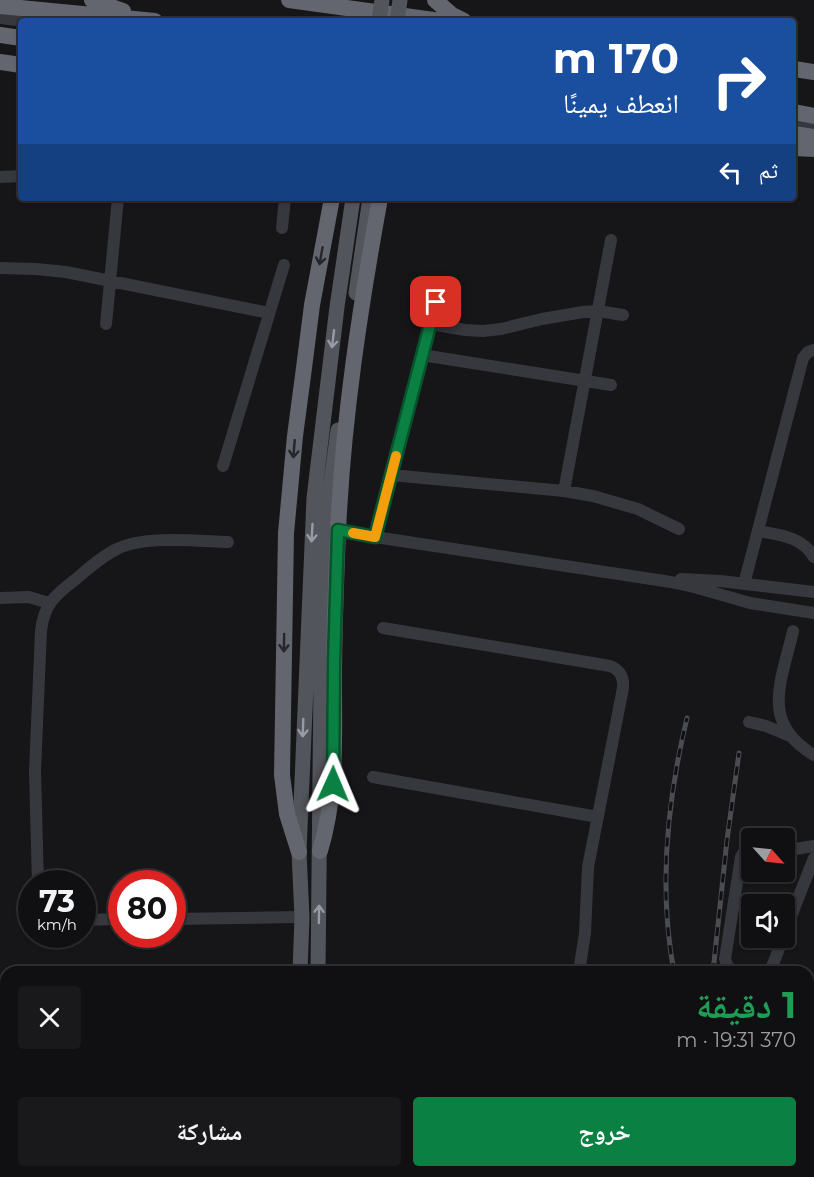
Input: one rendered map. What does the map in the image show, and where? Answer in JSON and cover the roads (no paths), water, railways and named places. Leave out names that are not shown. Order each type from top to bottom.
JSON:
[{"type":"highway","points":[[92,0],[145,18]]},
{"type":"highway","points":[[289,0],[420,18]]},
{"type":"highway","points":[[435,0],[458,18]]},
{"type":"highway","points":[[0,6],[129,18]]},
{"type":"highway","points":[[0,36],[18,38]]},
{"type":"highway","points":[[0,62],[18,65]]},
{"type":"highway","points":[[796,69],[814,72]]},
{"type":"highway","points":[[796,112],[814,116]]},
{"type":"highway","points":[[796,134],[814,137]]},
{"type":"highway","points":[[796,148],[814,149]]},
{"type":"highway","points":[[299,852],[290,827],[283,788],[286,533],[295,436],[312,305],[333,201]]},
{"type":"highway","points":[[320,851],[330,811],[334,777],[334,662],[338,530],[345,434],[375,201]]},
{"type":"main road","points":[[379,18],[382,0]]},
{"type":"main road","points":[[397,18],[400,0]]},
{"type":"main road","points":[[300,966],[302,916],[299,852],[314,498],[353,201]]},
{"type":"main road","points":[[318,966],[321,678],[329,498],[353,307],[375,201]]},
{"type":"lane","points":[[0,18],[18,20]]},
{"type":"lane","points":[[796,122],[814,125]]},
{"type":"lane","points":[[0,177],[18,176]]},
{"type":"lane","points":[[106,324],[118,201]]},
{"type":"lane","points":[[282,228],[285,201]]},
{"type":"lane","points":[[564,491],[611,240]]},
{"type":"lane","points":[[223,466],[284,265]]},
{"type":"lane","points":[[0,268],[66,272],[269,313]]},
{"type":"lane","points":[[375,537],[436,302]]},
{"type":"lane","points":[[430,324],[465,330],[492,330],[542,318],[597,311],[623,315]]},
{"type":"lane","points":[[744,584],[803,358],[808,352],[814,350]]},
{"type":"lane","points":[[422,355],[611,385]]},
{"type":"lane","points":[[391,475],[564,491],[593,496],[652,515],[679,530]]},
{"type":"lane","points":[[338,530],[660,580],[750,603],[814,614]]},
{"type":"lane","points":[[758,531],[790,537],[805,546],[814,557]]},
{"type":"lane","points":[[38,870],[36,745],[41,631],[49,603],[104,556],[123,546],[144,541],[228,542]]},
{"type":"lane","points":[[660,580],[696,579],[814,592]]},
{"type":"lane","points":[[0,598],[29,597],[49,603]]},
{"type":"lane","points":[[383,628],[610,666],[615,668],[622,677],[623,688],[588,867],[585,933],[580,966]]},
{"type":"lane","points":[[793,630],[778,698],[780,718],[796,743],[814,755]]},
{"type":"lane","points":[[749,722],[790,736]]},
{"type":"lane","points":[[373,777],[598,817]]},
{"type":"lane","points":[[795,849],[814,846]]},
{"type":"lane","points":[[728,966],[725,959],[741,857]]},
{"type":"lane","points":[[795,905],[814,858]]},
{"type":"lane","points":[[734,901],[741,904]]},
{"type":"lane","points":[[186,919],[302,916]]},
{"type":"lane","points":[[772,966],[778,948]]},
{"type":"railway","points":[[673,966],[666,908],[667,844],[674,781],[687,718]]},
{"type":"railway","points":[[714,966],[739,753]]}]
